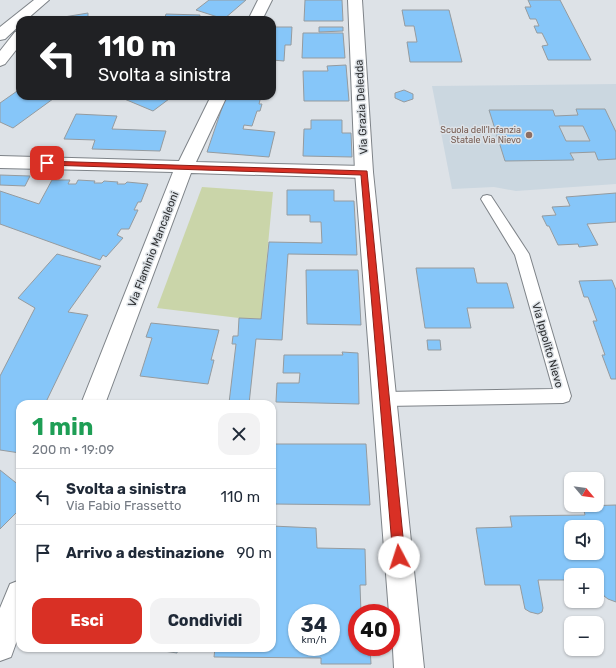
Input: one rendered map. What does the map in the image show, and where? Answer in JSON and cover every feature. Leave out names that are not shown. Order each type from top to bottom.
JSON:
[{"type":"street","points":[[22,16],[42,0]]},
{"type":"street","points":[[34,16],[54,0]]},
{"type":"street","points":[[257,16],[265,0]]},
{"type":"street","name":"Via Grazia Deledda","points":[[355,0],[364,172],[409,668]]},
{"type":"street","points":[[0,36],[16,21]]},
{"type":"street","points":[[0,61],[16,40]]},
{"type":"street","name":"Via Flaminio Mancaleoni","points":[[95,400],[184,168],[217,100]]},
{"type":"street","points":[[0,162],[364,172]]},
{"type":"street","points":[[0,646],[16,604]]},
{"type":"lane","name":"Via Ippolito Nievo","points":[[385,399],[563,396],[522,254],[487,199]]},
{"type":"shaded area","name":"Scuola dell'Infanzia Statale Via Nievo","points":[[616,84],[616,184],[516,191],[494,187],[452,189],[432,86]]},
{"type":"green space","points":[[202,187],[273,192],[261,319],[239,318],[157,308]]},
{"type":"building","points":[[209,0],[246,0],[227,16],[215,16],[196,10]]},
{"type":"building","points":[[305,0],[342,0],[343,21],[304,21]]},
{"type":"building","points":[[528,0],[560,0],[591,60],[548,60],[542,46],[548,45],[542,33],[537,33],[534,26],[539,26],[536,19],[530,19],[525,7],[531,7]]},
{"type":"building","points":[[402,10],[449,10],[462,62],[410,62],[407,42],[417,42],[414,26],[405,26]]},
{"type":"building","points":[[88,13],[88,16],[70,16]]},
{"type":"building","points":[[166,14],[200,15],[200,16],[165,16]]},
{"type":"building","points":[[276,27],[292,27],[291,45],[285,45],[284,61],[276,60]]},
{"type":"building","points":[[319,27],[343,27],[343,31],[319,32]]},
{"type":"building","points":[[303,33],[343,33],[345,58],[302,58]]},
{"type":"building","points":[[346,65],[349,101],[304,101],[303,71],[328,71],[327,66]]},
{"type":"building","points":[[404,90],[413,94],[413,99],[404,102],[395,98],[395,93]]},
{"type":"building","points":[[16,92],[16,100],[52,100],[13,128],[0,122],[0,103]]},
{"type":"building","points":[[127,100],[168,100],[153,111]]},
{"type":"building","points":[[225,100],[260,100],[259,104],[262,104],[260,111],[257,111],[252,126],[244,125],[243,129],[275,132],[269,157],[207,152]]},
{"type":"building","points":[[576,109],[605,109],[616,132],[616,159],[598,160],[595,152],[570,153],[574,160],[505,161],[489,110],[553,110],[555,116],[578,115]],"holes":[[[559,126],[583,126],[590,141],[566,141]]]},
{"type":"building","points":[[76,114],[117,116],[112,129],[166,131],[160,151],[92,149],[95,140],[64,139]]},
{"type":"building","points":[[311,120],[342,120],[342,133],[351,133],[352,157],[303,156],[304,129],[311,129]]},
{"type":"building","points":[[0,175],[30,176],[25,186],[0,185]]},
{"type":"building","points":[[52,180],[70,180],[68,184],[76,184],[78,180],[95,181],[94,183],[102,183],[104,181],[118,182],[117,184],[125,184],[127,182],[148,184],[141,202],[138,202],[134,210],[138,210],[129,229],[121,229],[117,235],[123,238],[106,257],[103,255],[100,260],[0,224],[0,191],[39,204]]},
{"type":"building","points":[[287,190],[334,190],[334,201],[354,201],[357,255],[288,254],[282,340],[256,339],[249,400],[229,400],[236,344],[232,344],[233,336],[238,336],[239,318],[261,319],[269,242],[322,243],[321,222],[310,222],[310,215],[287,215]]},
{"type":"building","points":[[616,193],[616,222],[587,224],[598,245],[579,247],[578,244],[558,245],[549,226],[547,226],[542,216],[556,215],[552,207],[570,206],[566,197]]},
{"type":"building","points":[[57,254],[101,266],[68,312],[88,315],[47,400],[16,400],[16,452],[0,450],[0,376],[35,308],[18,298]]},
{"type":"building","points":[[416,268],[474,268],[477,283],[507,283],[514,308],[467,308],[471,328],[425,328]]},
{"type":"building","points":[[306,270],[358,270],[361,325],[307,324]]},
{"type":"building","points":[[612,280],[616,290],[616,379],[611,379],[602,355],[605,355],[593,321],[597,321],[588,297],[584,297],[579,281]]},
{"type":"building","points":[[151,323],[219,330],[211,360],[214,360],[208,384],[140,376],[152,338],[146,337]]},
{"type":"building","points":[[427,340],[440,340],[441,350],[428,350]]},
{"type":"building","points":[[342,352],[358,353],[359,404],[276,402],[277,383],[299,383],[300,373],[283,373],[284,355],[343,355]]},
{"type":"building","points":[[276,444],[366,444],[370,505],[276,504]]},
{"type":"building","points":[[0,470],[16,483],[16,513],[0,529]]},
{"type":"building","points":[[604,505],[616,505],[616,602],[604,596],[604,568],[564,568],[564,580],[538,580],[543,608],[542,612],[538,614],[525,609],[520,585],[485,585],[476,528],[512,527],[510,516],[585,515],[584,512],[604,512]]},
{"type":"building","points":[[276,526],[316,528],[317,548],[365,549],[366,585],[360,585],[361,604],[348,604],[348,656],[371,656],[371,664],[321,664],[321,658],[214,657],[215,652],[276,652]]},
{"type":"place","name":"Scuola dell'Infanzia Statale Via Nievo","points":[[529,135]]},
{"type":"route","points":[[47,163],[364,172],[399,557]]}]
